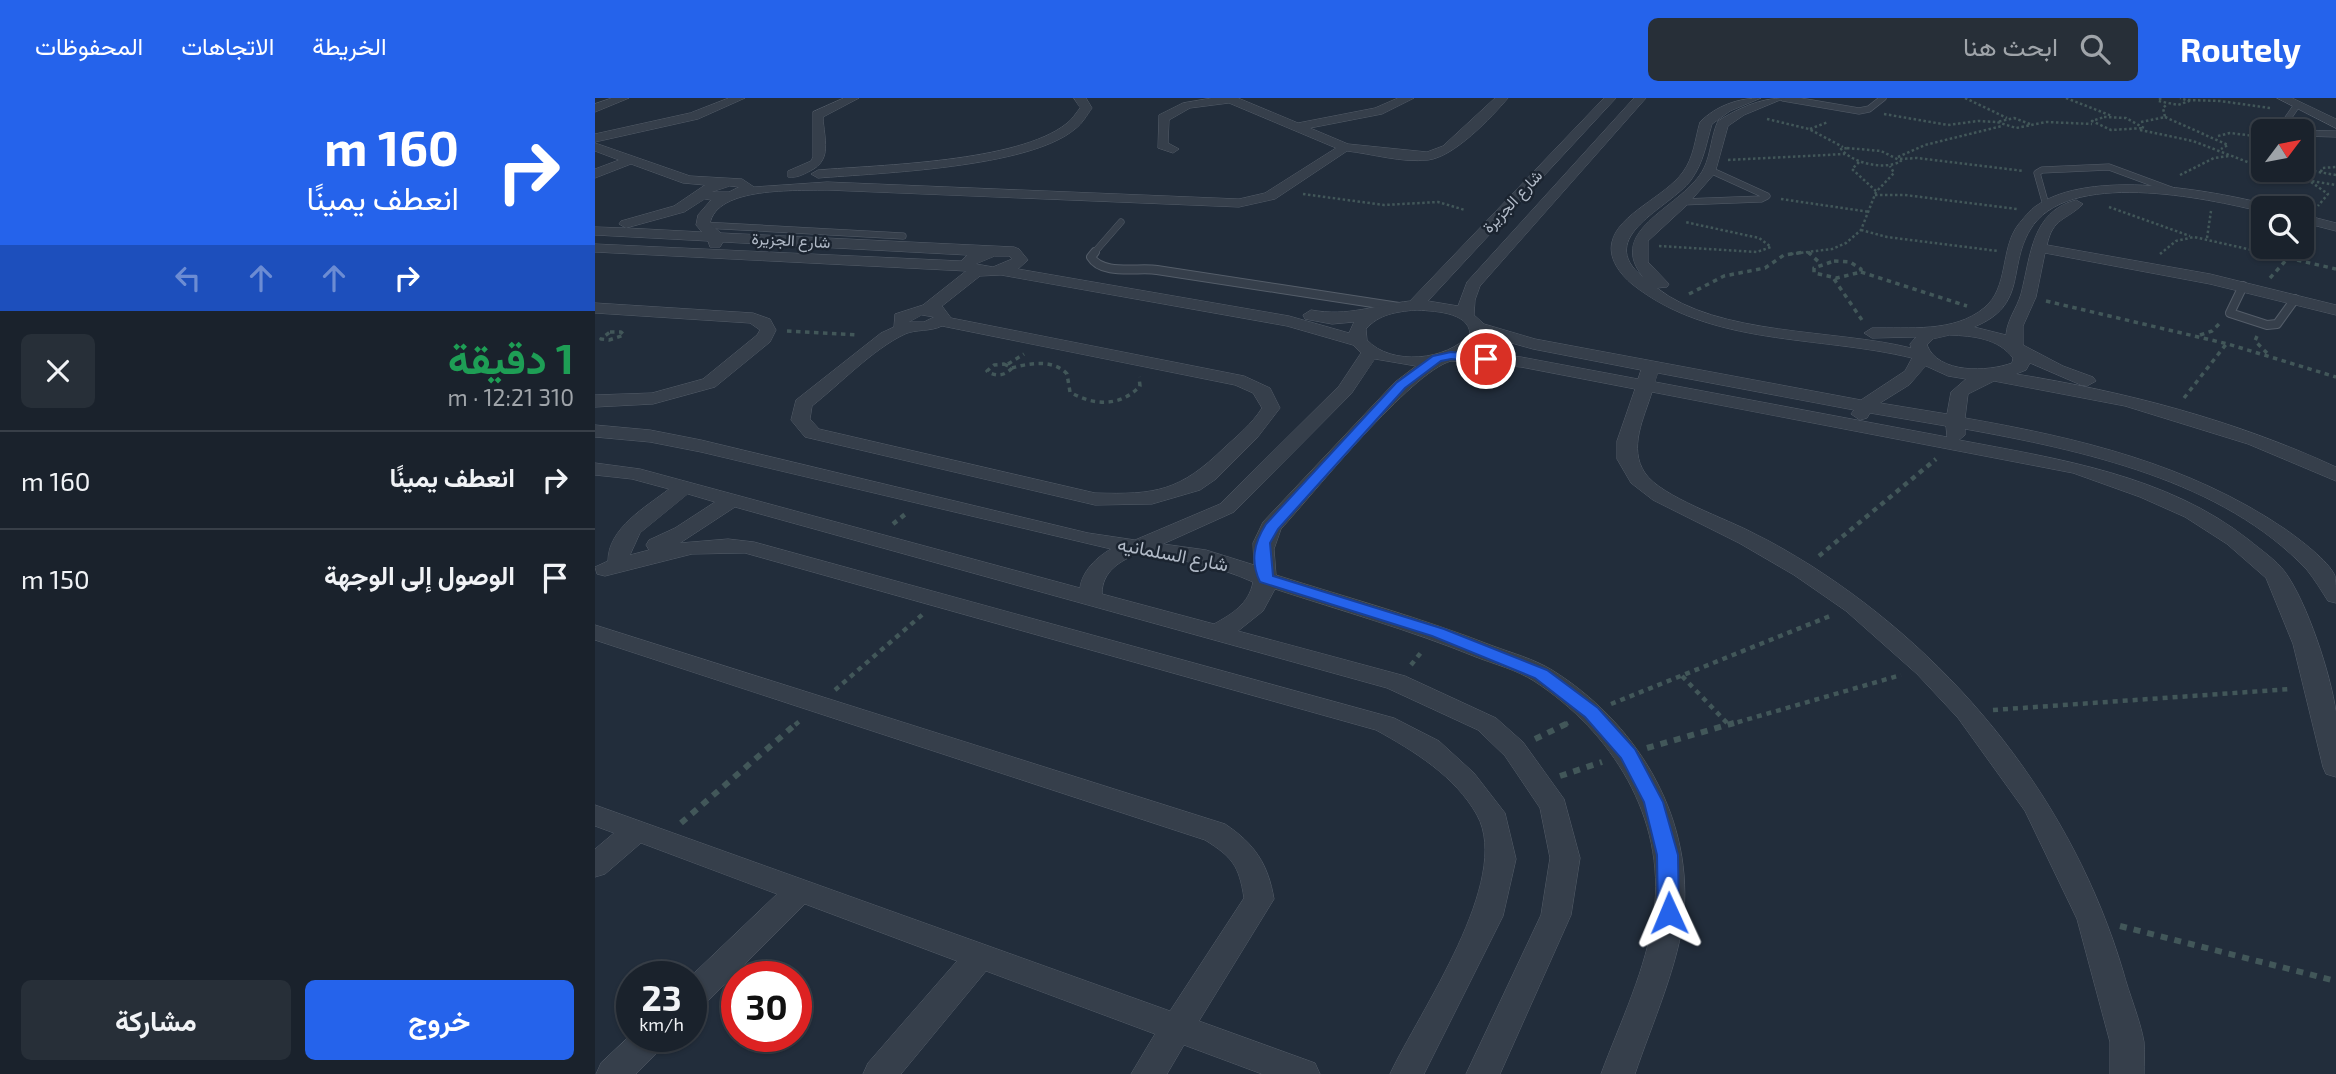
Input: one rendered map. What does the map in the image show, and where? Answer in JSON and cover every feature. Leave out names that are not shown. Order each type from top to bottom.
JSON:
[{"type":"street","points":[[595,98],[619,99]]},
{"type":"street","points":[[595,138],[694,116],[739,98]]},
{"type":"street","points":[[787,177],[816,163],[819,156],[817,115],[853,98]]},
{"type":"street","points":[[595,229],[638,222],[679,209],[703,194],[787,177],[988,157],[1050,140],[1071,129],[1083,118],[1086,108],[1080,98]]},
{"type":"street","points":[[1297,127],[1378,111],[1408,98]]},
{"type":"street","points":[[1173,149],[1162,145],[1163,118],[1187,105],[1229,99],[1345,147],[1413,156],[1440,153],[1502,98]]},
{"type":"street","name":"شارع الجزيرة","points":[[1407,306],[1610,98]]},
{"type":"street","name":"شارع الجزيرة","points":[[1472,322],[1467,300],[1473,285],[1640,98]]},
{"type":"street","points":[[1781,98],[1742,107],[1706,122],[1696,160],[1689,174],[1623,234],[1619,244],[1619,256],[1625,270],[1640,285],[1666,301],[1715,320],[1794,335],[1867,343],[1921,355],[1951,372],[1995,376],[2070,389],[2183,416],[2271,446],[2336,475]]},
{"type":"street","points":[[2283,98],[2336,124]]},
{"type":"street","points":[[595,108],[619,99]]},
{"type":"street","points":[[2296,105],[2336,117]]},
{"type":"street","points":[[1742,107],[1722,124],[1712,164],[1682,202],[1662,217],[1638,243],[1636,251],[1642,265],[1654,280],[1685,298],[1721,313],[1752,320],[1883,334],[1943,330],[1979,332],[2082,379],[2232,420],[2336,461]]},
{"type":"street","points":[[1701,135],[1718,137]]},
{"type":"street","points":[[595,146],[688,180],[734,189],[800,186],[1221,204],[1256,200],[1279,190],[1345,147]]},
{"type":"street","points":[[819,156],[895,167]]},
{"type":"street","points":[[595,174],[630,160]]},
{"type":"street","points":[[950,177],[951,162]]},
{"type":"street","points":[[1540,172],[1570,175]]},
{"type":"street","points":[[913,190],[950,177]]},
{"type":"street","points":[[950,177],[962,188],[974,192]]},
{"type":"street","points":[[693,253],[717,241],[703,225],[707,211],[734,189]]},
{"type":"street","points":[[1921,355],[1916,348],[1918,341],[1988,313],[2001,298],[2023,227],[2041,208],[2123,190],[2173,191],[2251,205]]},
{"type":"street","points":[[1954,445],[1955,398],[1962,388],[1976,381],[2011,372],[2020,366],[2022,358],[2016,348],[2015,326],[2028,297],[2043,231],[2054,216],[2085,198],[2151,197],[2212,203],[2251,211]]},
{"type":"street","points":[[595,221],[638,222]]},
{"type":"street","points":[[2314,222],[2336,226]]},
{"type":"street","points":[[2314,224],[2336,233]]},
{"type":"street","name":"شارع الجزيرة","points":[[595,229],[1014,252],[1020,260]]},
{"type":"street","name":"شارع الجزيرة","points":[[595,248],[999,270]]},
{"type":"street","points":[[2040,248],[2251,288],[2336,310]]},
{"type":"street","points":[[934,315],[972,269],[969,260],[987,252]]},
{"type":"street","points":[[999,270],[1013,266],[1020,260],[1332,318],[1371,316],[1407,306],[1435,306],[1534,344],[1647,375],[1854,426],[2077,468],[2125,483],[2191,511],[2235,539],[2276,575],[2294,614],[2336,767]]},
{"type":"street","points":[[999,270],[1289,321],[1401,360],[1444,357],[1647,375],[1864,406],[2076,447],[2132,462],[2228,502],[2267,524],[2304,554],[2332,586],[2336,596]]},
{"type":"street","points":[[595,308],[753,318],[764,323],[768,330],[764,338],[709,383],[653,398],[595,401]]},
{"type":"street","points":[[912,312],[934,315],[1257,386],[1269,396],[1271,408],[1264,420],[1204,478],[1181,489],[1153,497],[1123,500],[1082,496],[812,433],[804,428],[800,421],[803,404],[887,337],[906,327],[901,325],[901,318],[912,312]]},
{"type":"street","points":[[1364,346],[1356,332],[1360,323],[1371,316]]},
{"type":"street","points":[[1218,632],[1238,621],[1253,607],[1262,593],[1265,579],[1261,557],[1262,543],[1271,527],[1401,386],[1444,357],[1473,343],[1478,335],[1472,322]]},
{"type":"street","points":[[1091,597],[1091,583],[1100,568],[1116,555],[1179,531],[1227,508],[1345,390],[1364,346]]},
{"type":"street","points":[[1854,426],[1864,406],[1912,375],[1921,355]]},
{"type":"street","points":[[1647,375],[1627,441],[1627,459],[1638,478],[1660,496],[1747,538],[1802,570],[1854,606],[1926,668],[1967,712],[2036,806],[2092,919],[2127,1042],[2127,1074]]},
{"type":"street","name":"شارع السلمانيه","points":[[595,431],[650,436],[701,446],[1088,539],[1206,557],[1265,579],[1438,633],[1541,674],[1592,712],[1628,754],[1653,802],[1668,855],[1669,913],[1657,963],[1618,1074]]},
{"type":"street","points":[[595,469],[633,473],[682,489],[1091,597],[1397,682],[1487,724],[1514,749],[1540,782],[1554,806],[1565,858],[1556,915],[1483,1074]]},
{"type":"street","points":[[606,568],[627,534],[682,489]]},
{"type":"street","points":[[606,568],[683,533],[730,501]]},
{"type":"street","points":[[606,568],[702,545],[726,544],[745,547],[1385,724],[1430,748],[1464,780],[1491,813],[1501,859],[1488,916],[1407,1074]]},
{"type":"street","points":[[595,632],[1215,832],[1240,848],[1256,871],[1259,899],[1148,1074]]},
{"type":"street","points":[[595,815],[1303,1074]]},
{"type":"street","points":[[595,866],[637,830]]},
{"type":"street","points":[[707,981],[800,890]]},
{"type":"street","points":[[880,1074],[980,956]]},
{"type":"street","points":[[613,1074],[636,1052]]},
{"type":"lane","points":[[1781,98],[1854,111],[1869,109],[1883,98]]},
{"type":"lane","points":[[2314,133],[2336,134]]},
{"type":"lane","points":[[1682,202],[1766,198],[1765,194],[1712,164]]},
{"type":"lane","points":[[2041,208],[2038,173],[2042,170],[2109,167],[2173,191]]},
{"type":"lane","points":[[1121,222],[1091,257],[1094,262],[1108,268],[1150,269],[1407,306]]},
{"type":"lane","points":[[703,225],[903,236]]},
{"type":"lane","points":[[2251,288],[2229,312],[2231,314],[2275,324],[2295,299]]},
{"type":"path","points":[[1965,98],[2008,118],[2030,124],[2093,124],[2119,132],[2140,130],[2183,138],[2251,164]]},
{"type":"path","points":[[2066,98],[2112,117],[2139,122],[2165,117],[2176,120],[2185,128],[2217,136],[2228,145],[2220,150]]},
{"type":"path","points":[[2161,98],[2158,101],[2168,104],[2185,105],[2188,100]]},
{"type":"path","points":[[2180,98],[2296,105]]},
{"type":"path","points":[[2165,117],[2163,108],[2168,104]]},
{"type":"path","points":[[1742,107],[1767,119],[1809,129],[1844,147],[1858,147],[1899,158],[2038,173]]},
{"type":"path","points":[[1869,109],[1883,114],[1948,125],[1978,121],[1997,122],[2008,118]]},
{"type":"path","points":[[2093,124],[2096,118],[2112,117]]},
{"type":"path","points":[[1997,122],[2003,126]]},
{"type":"path","points":[[2139,122],[2144,126],[2140,130]]},
{"type":"path","points":[[1899,158],[1925,145],[2003,126],[2023,128],[2030,124]]},
{"type":"path","points":[[2217,136],[2230,133],[2251,136]]},
{"type":"path","points":[[1844,147],[1840,151],[1859,162],[1890,166],[1901,162],[1899,158]]},
{"type":"path","points":[[1712,164],[1845,155]]},
{"type":"path","points":[[2158,185],[2214,158],[2230,156]]},
{"type":"path","points":[[1859,162],[1852,169],[1871,184],[1876,194]]},
{"type":"path","points":[[1757,252],[1772,257],[1840,246],[1861,230],[1876,194],[1894,173],[1890,166]]},
{"type":"path","points":[[2321,173],[2322,168],[2336,167]]},
{"type":"path","points":[[2314,172],[2336,175]]},
{"type":"path","points":[[2314,181],[2336,185]]},
{"type":"path","points":[[2312,182],[2328,194],[2314,209]]},
{"type":"path","points":[[1279,190],[1384,205],[1438,202],[1465,210]]},
{"type":"path","points":[[1876,194],[2041,208]]},
{"type":"path","points":[[1766,198],[1819,202],[1870,212]]},
{"type":"path","points":[[2085,198],[2194,237]]},
{"type":"path","points":[[2207,238],[2212,203]]},
{"type":"path","points":[[1638,243],[1699,251],[1757,252],[1767,250],[1770,244],[1759,238],[1662,217]]},
{"type":"path","points":[[1861,230],[1887,237],[2014,253]]},
{"type":"path","points":[[2151,268],[2167,247],[2183,238],[2207,238],[2251,249]]},
{"type":"path","points":[[1807,252],[1821,264]]},
{"type":"path","points":[[1685,298],[1705,284],[1724,276],[1765,268],[1772,257]]},
{"type":"path","points":[[2251,288],[2287,259]]},
{"type":"path","points":[[2293,259],[2335,268]]},
{"type":"path","points":[[1861,272],[1857,265],[1842,261],[1821,264],[1814,268],[1814,273],[1833,278],[1850,277],[1861,272],[1988,313]]},
{"type":"path","points":[[1833,278],[1851,300],[1857,314],[1883,334]]},
{"type":"path","points":[[2028,297],[2227,343],[2336,377]]},
{"type":"path","points":[[2196,335],[2211,331],[2231,314]]},
{"type":"path","points":[[768,330],[887,337]]},
{"type":"path","points":[[621,331],[624,335],[615,339],[601,339],[610,332],[621,331]]},
{"type":"path","points":[[2179,405],[2227,343]]},
{"type":"path","points":[[1012,368],[999,364],[987,371],[1000,375],[1012,368],[1028,364],[1059,367],[1067,375],[1070,392],[1076,396],[1107,403],[1129,396],[1140,386],[1135,359]]},
{"type":"path","points":[[1802,570],[1954,445]]},
{"type":"path","points":[[873,540],[925,500]]},
{"type":"path","points":[[1514,749],[1592,712],[1854,606]]},
{"type":"path","points":[[1397,682],[1438,633]]},
{"type":"path","points":[[1540,782],[1728,724],[1926,668]]},
{"type":"path","points":[[1682,676],[1728,724]]},
{"type":"path","points":[[1967,712],[2316,687]]},
{"type":"path","points":[[2092,919],[2336,981]]},
{"type":"route","points":[[1486,359],[1451,356],[1437,359],[1401,386],[1271,527],[1262,543],[1261,557],[1265,579],[1438,633],[1541,674],[1592,712],[1628,754],[1653,802],[1668,855],[1669,913]]}]
